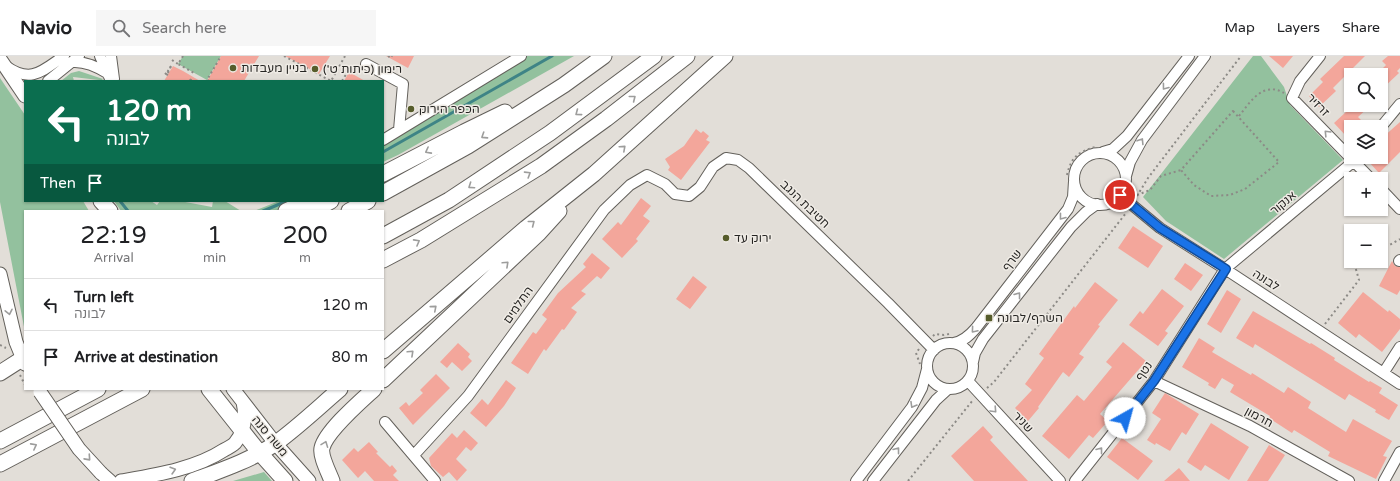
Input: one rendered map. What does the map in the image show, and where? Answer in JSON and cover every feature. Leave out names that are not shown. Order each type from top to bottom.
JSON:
[{"type":"highway","points":[[384,192],[468,146],[564,84],[604,56]]},
{"type":"highway","points":[[384,235],[468,188],[550,133],[654,56]]},
{"type":"highway","points":[[384,259],[421,240],[542,166],[606,119],[687,56]]},
{"type":"highway","points":[[384,351],[526,228],[594,174],[725,56]]},
{"type":"highway","points":[[384,173],[464,132],[564,84]]},
{"type":"highway","points":[[384,379],[538,233],[594,174]]},
{"type":"highway","points":[[102,202],[109,210]]},
{"type":"highway","points":[[288,210],[307,202]]},
{"type":"highway","points":[[314,210],[329,202]]},
{"type":"highway","points":[[351,210],[366,202]]},
{"type":"highway","points":[[0,373],[24,360]]},
{"type":"highway","points":[[0,441],[96,390]]},
{"type":"highway","points":[[0,464],[140,390]]},
{"type":"highway","points":[[192,481],[220,471],[275,443],[339,390]]},
{"type":"highway","points":[[332,481],[324,463],[322,449],[328,436],[373,390]]},
{"type":"highway","points":[[213,394],[259,452],[285,481]]},
{"type":"main road","points":[[1,61],[24,95]]},
{"type":"main road","points":[[0,274],[16,342],[24,360]]},
{"type":"main road","name":"משה סנה","points":[[234,390],[275,443],[309,481]]},
{"type":"main road","points":[[40,391],[79,449],[106,477]]},
{"type":"main road","points":[[121,481],[154,475],[206,460],[234,443],[242,430],[246,416],[243,402]]},
{"type":"street","points":[[100,56],[111,78]]},
{"type":"street","points":[[111,56],[111,78]]},
{"type":"street","points":[[384,139],[521,56]]},
{"type":"street","points":[[1189,56],[1127,136],[1113,149],[1101,149],[1088,155],[1077,166],[1070,180],[1079,195],[1085,200],[1092,204],[1107,204],[1120,195],[1124,188],[1130,162],[1142,140],[1205,56]]},
{"type":"street","name":"זרזיר","points":[[1320,56],[1300,81],[1292,98],[1344,148]]},
{"type":"street","points":[[1,61],[14,71],[33,75],[42,72],[67,58],[92,65],[111,78]]},
{"type":"street","points":[[49,80],[67,58]]},
{"type":"street","points":[[366,64],[403,84],[399,130]]},
{"type":"street","points":[[1387,120],[1400,104]]},
{"type":"street","points":[[1101,149],[1116,158],[1121,163],[1126,176]]},
{"type":"street","name":"חטיבת הנגב","points":[[647,175],[665,184],[675,194],[689,196],[700,187],[713,167],[726,158],[738,160],[760,178],[934,350]]},
{"type":"street","name":"אנקור","points":[[1226,269],[1350,164]]},
{"type":"street","name":"התלמים","points":[[414,455],[468,396],[604,210],[630,184],[647,175]]},
{"type":"street","name":"שרף","points":[[954,338],[959,342],[968,337],[976,328],[1068,209],[1073,197],[1070,180]]},
{"type":"street","name":"לבונה","points":[[1120,195],[1160,228],[1320,330],[1400,384]]},
{"type":"street","points":[[1388,196],[1400,209]]},
{"type":"street","points":[[923,368],[940,387],[955,389],[968,381],[972,376],[975,354],[984,339],[1071,227],[1086,212],[1097,204]]},
{"type":"street","name":"נטף","points":[[1075,481],[1154,381],[1226,269]]},
{"type":"street","points":[[856,481],[912,407],[922,388],[923,368],[934,350],[940,345],[947,343],[954,338],[967,350],[973,362]]},
{"type":"street","points":[[1384,372],[1400,347]]},
{"type":"street","name":"שניר","points":[[968,381],[1060,481]]},
{"type":"street","name":"חרמון","points":[[1154,381],[1250,426],[1349,481]]},
{"type":"street","points":[[873,481],[936,400],[948,389]]},
{"type":"street","points":[[385,422],[435,481]]},
{"type":"street","points":[[1384,481],[1400,452]]},
{"type":"path","points":[[178,64],[183,56]]},
{"type":"path","points":[[207,80],[222,56]]},
{"type":"path","points":[[284,56],[330,80]]},
{"type":"path","points":[[333,80],[345,56]]},
{"type":"path","points":[[388,56],[391,58],[392,56]]},
{"type":"path","points":[[908,481],[978,393],[994,382],[1118,225],[1148,178],[1242,56]]},
{"type":"path","points":[[172,60],[196,74]]},
{"type":"path","points":[[343,80],[348,71],[366,64]]},
{"type":"path","points":[[166,74],[171,66]]},
{"type":"path","points":[[184,72],[186,68]]},
{"type":"path","points":[[1239,117],[1251,101],[1263,90],[1276,89],[1292,98]]},
{"type":"path","points":[[1137,195],[1150,190],[1161,176],[1182,170],[1233,111],[1279,162],[1245,189],[1230,195],[1211,196],[1194,185],[1182,170]]},
{"type":"path","points":[[1070,180],[1069,166],[1078,153],[1101,149]]},
{"type":"path","points":[[1388,246],[1400,239]]},
{"type":"path","points":[[1320,330],[1360,280],[1355,268]]},
{"type":"path","points":[[923,368],[916,353],[925,342],[935,334],[954,338]]},
{"type":"green space","points":[[183,56],[221,56],[207,80],[178,64]]},
{"type":"green space","points":[[527,56],[574,56],[384,162],[384,143]]},
{"type":"green space","points":[[1253,56],[1261,56],[1284,87],[1290,105],[1343,160],[1224,259],[1166,221],[1143,197]]},
{"type":"green space","points":[[79,71],[103,79],[99,80],[73,77],[74,80],[62,80],[71,73]]},
{"type":"green space","points":[[0,78],[24,114],[24,202],[84,202],[88,210],[24,210],[24,327],[0,202]]},
{"type":"green space","points":[[115,202],[152,202],[157,205],[159,202],[185,202],[212,207],[213,202],[227,202],[239,210],[120,210]]},
{"type":"green space","points":[[276,202],[296,202],[277,210],[256,210]]},
{"type":"green space","points":[[264,472],[272,481],[233,481]]},
{"type":"building","name":"בניין מעבדות","points":[[221,56],[259,56],[245,80],[208,80]]},
{"type":"building","name":"רימון (כיתות ט')","points":[[285,56],[330,56],[319,74]]},
{"type":"building","points":[[386,56],[414,56],[408,68]]},
{"type":"building","points":[[1269,56],[1293,56],[1283,68]]},
{"type":"building","points":[[1344,56],[1365,56],[1353,68],[1344,68],[1344,77],[1333,88],[1336,91],[1319,107],[1309,96],[1323,82],[1320,79]]},
{"type":"building","points":[[1388,56],[1400,56],[1400,68],[1397,71],[1399,73],[1388,83],[1388,68],[1383,68],[1386,65],[1382,61]]},
{"type":"building","points":[[173,66],[198,80],[165,80]]},
{"type":"building","points":[[349,72],[363,80],[345,80]]},
{"type":"building","points":[[1346,112],[1363,112],[1358,117],[1361,120],[1344,120],[1344,134],[1334,123]]},
{"type":"building","points":[[1400,122],[1400,152],[1388,164],[1388,133]]},
{"type":"building","points":[[696,129],[701,133],[703,131],[709,136],[706,140],[710,142],[681,180],[668,170],[670,167],[665,159],[684,146]]},
{"type":"building","points":[[1371,164],[1388,164],[1380,172],[1378,172]]},
{"type":"building","points":[[641,198],[651,206],[643,216],[650,221],[636,239],[638,241],[622,258],[602,239],[618,222],[621,225]]},
{"type":"building","points":[[1133,226],[1163,246],[1148,268],[1118,248]]},
{"type":"building","points":[[592,253],[610,268],[601,279],[597,276],[581,291],[586,294],[571,308],[577,312],[546,351],[544,349],[528,374],[511,363],[533,332],[536,334],[547,319],[542,315],[558,293],[586,267],[583,264]]},
{"type":"building","points":[[1392,261],[1395,266],[1400,267],[1400,290],[1397,295],[1379,286]]},
{"type":"building","points":[[1185,263],[1203,275],[1191,291],[1174,279]]},
{"type":"building","points":[[693,276],[707,287],[690,309],[676,299]]},
{"type":"building","points":[[1095,282],[1118,300],[1098,325],[1100,326],[1079,354],[1084,357],[1069,377],[1063,372],[1038,407],[1039,408],[1028,421],[1015,408],[1032,390],[1025,384],[1044,358],[1039,354],[1074,306],[1075,308]]},
{"type":"building","points":[[1162,289],[1184,306],[1165,331],[1168,333],[1158,346],[1129,325],[1140,311],[1143,314]]},
{"type":"building","points":[[1227,290],[1241,299],[1221,333],[1207,324]]},
{"type":"building","points":[[1363,292],[1388,312],[1389,310],[1400,319],[1400,329],[1382,352],[1359,334],[1356,338],[1338,323]]},
{"type":"building","points":[[1253,311],[1310,344],[1311,343],[1335,358],[1334,360],[1369,382],[1370,381],[1382,388],[1379,393],[1398,405],[1389,420],[1375,412],[1376,410],[1349,394],[1345,400],[1255,344],[1253,348],[1236,338]]},
{"type":"building","points":[[1199,338],[1215,348],[1212,352],[1251,375],[1252,373],[1284,393],[1288,387],[1311,402],[1308,408],[1346,432],[1353,419],[1392,441],[1383,456],[1387,457],[1376,479],[1328,456],[1330,452],[1294,430],[1292,433],[1269,418],[1270,416],[1230,392],[1234,385],[1222,378],[1215,389],[1208,385],[1209,383],[1182,367]]},
{"type":"building","points":[[1123,342],[1146,361],[1100,414],[1108,421],[1093,438],[1089,435],[1069,459],[1042,436],[1077,395],[1084,401],[1112,367],[1106,362]]},
{"type":"building","points":[[458,343],[470,354],[468,357],[472,361],[462,371],[452,362],[447,368],[440,362]]},
{"type":"building","points":[[436,374],[450,388],[413,425],[399,408],[406,402],[409,406],[423,393],[420,390]]},
{"type":"building","points":[[506,380],[516,388],[504,406],[486,427],[470,413],[482,399],[488,405]]},
{"type":"building","points":[[1165,393],[1199,414],[1186,435],[1182,432],[1170,451],[1147,440],[1161,419],[1152,413]]},
{"type":"building","points":[[1211,423],[1249,447],[1229,480],[1205,465],[1201,471],[1187,462]]},
{"type":"building","points":[[983,426],[993,437],[990,440],[1028,481],[974,481],[951,456]]},
{"type":"building","points":[[464,430],[478,443],[471,451],[466,447],[456,459],[467,470],[457,481],[449,472],[443,477],[431,466],[429,458],[452,433],[457,438]]},
{"type":"building","points":[[1122,438],[1153,461],[1138,480],[1107,457]]},
{"type":"building","points":[[369,442],[378,452],[376,453],[390,467],[392,465],[397,471],[393,475],[399,481],[374,481],[365,471],[358,478],[342,460],[354,448],[358,452]]},
{"type":"building","points":[[1269,445],[1285,455],[1268,481],[1247,481]]},
{"type":"building","points":[[1179,468],[1190,481],[1164,481]]},
{"type":"waterway","points":[[384,151],[552,56]]},
{"type":"waterway","points":[[121,202],[127,210]]},
{"type":"waterway","points":[[265,210],[285,202]]},
{"type":"place","name":"בניין מעבדות","points":[[233,68]]},
{"type":"place","name":"רימון (כיתות ט')","points":[[315,69]]},
{"type":"place","name":"הכפר הירוק","points":[[411,109]]},
{"type":"place","name":"ירוק עד","points":[[726,238]]},
{"type":"place","name":"השרף/לבונה","points":[[989,318]]},
{"type":"route","points":[[1120,195],[1160,228],[1226,269],[1154,381],[1125,418]]}]
